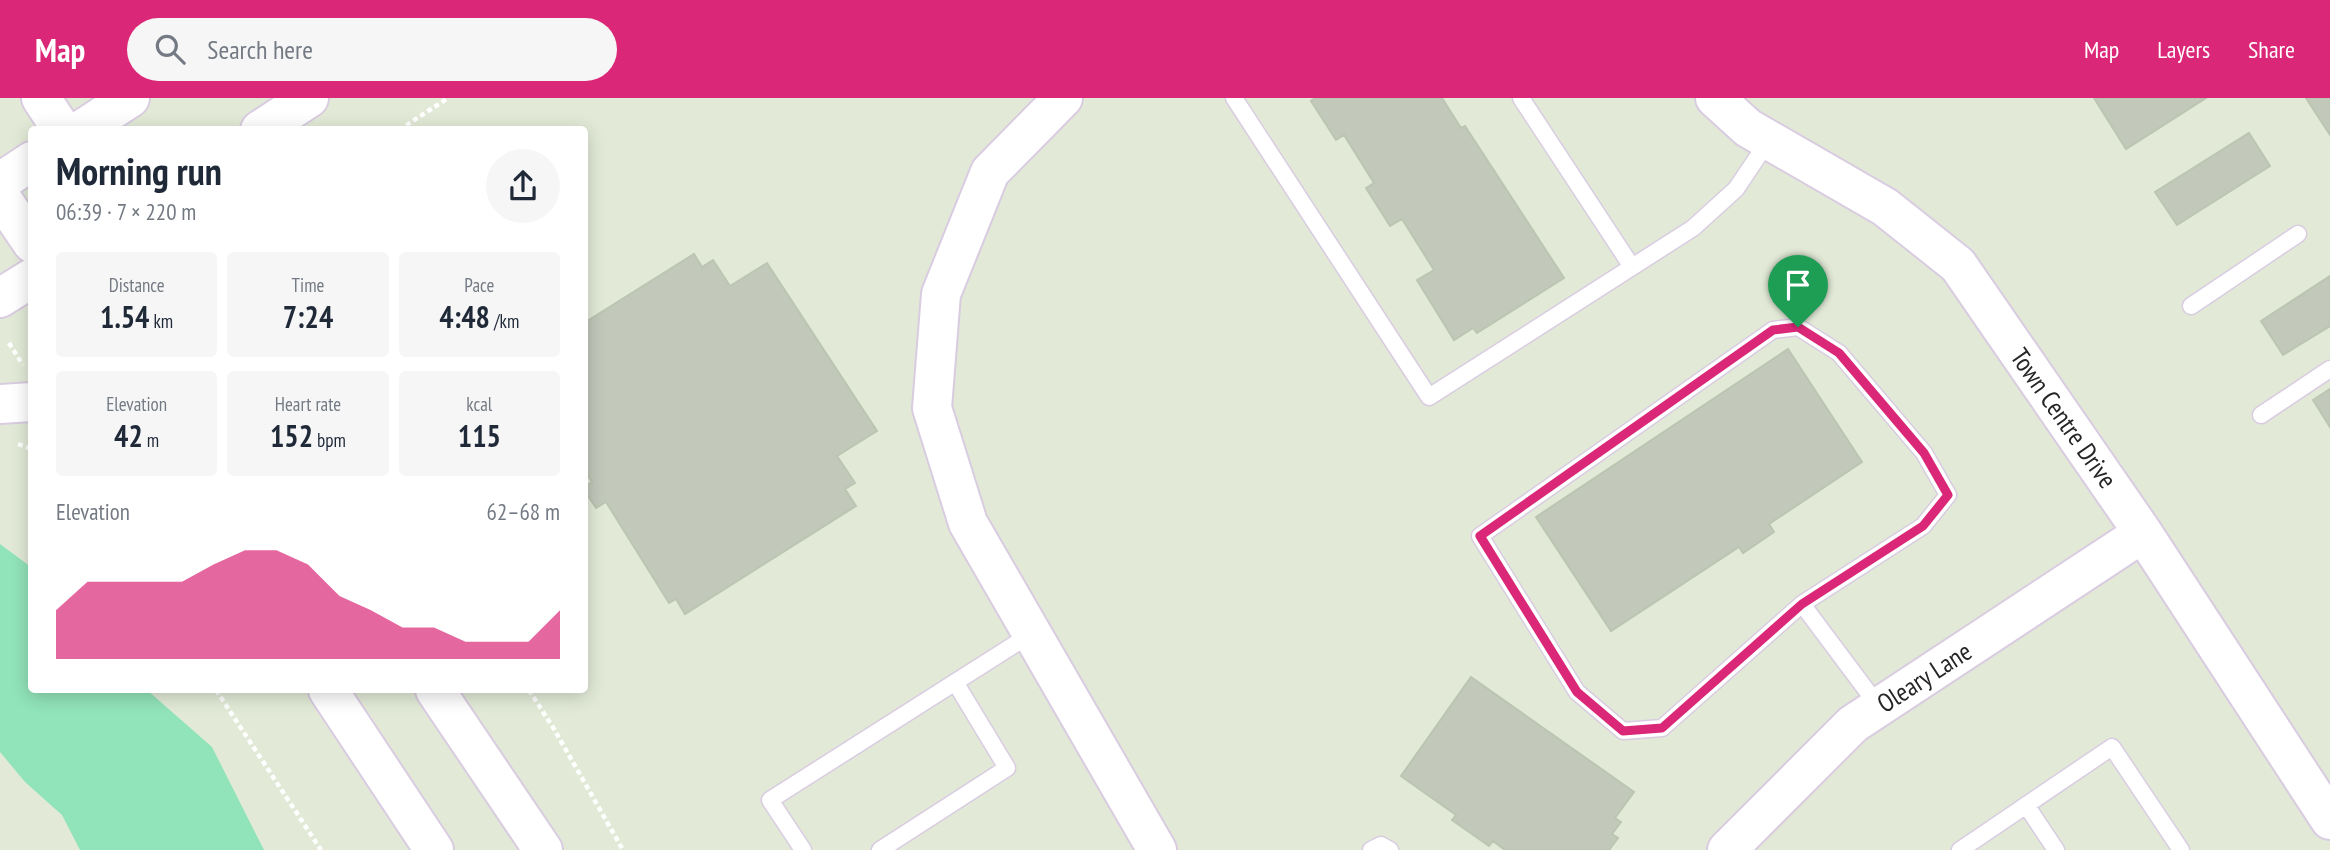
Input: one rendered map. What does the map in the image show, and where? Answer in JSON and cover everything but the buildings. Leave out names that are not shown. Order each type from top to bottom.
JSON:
[{"type":"street","points":[[41,98],[59,126]]},
{"type":"street","points":[[86,126],[130,98]]},
{"type":"street","points":[[1063,98],[990,172],[941,294],[932,408],[968,523],[1157,850]]},
{"type":"street","name":"Town Centre Drive","points":[[1715,98],[1748,128],[1885,207],[1958,265],[2143,533],[2330,820]]},
{"type":"street","points":[[0,182],[28,164]]},
{"type":"street","points":[[0,196],[28,237]]},
{"type":"street","points":[[0,298],[28,280]]},
{"type":"street","points":[[0,404],[28,402]]},
{"type":"street","name":"Oleary Lane","points":[[1727,850],[1853,724],[2143,533]]},
{"type":"street","points":[[330,693],[435,850]]},
{"type":"street","points":[[437,693],[543,850]]},
{"type":"lane","points":[[1234,98],[1429,397],[1693,228],[1736,189],[1769,140]]},
{"type":"lane","points":[[1521,98],[1632,267]]},
{"type":"lane","points":[[2190,306],[2298,234]]},
{"type":"lane","points":[[1798,327],[1839,353],[1924,453],[1948,495],[1923,526],[1802,604],[1662,728],[1623,731],[1577,692],[1480,536],[1773,330],[1798,327]]},
{"type":"lane","points":[[2261,415],[2330,369]]},
{"type":"lane","points":[[1802,604],[1879,707]]},
{"type":"lane","points":[[803,850],[770,800],[1031,634]]},
{"type":"lane","points":[[880,850],[1007,768],[955,682]]},
{"type":"lane","points":[[1960,850],[2112,747],[2181,850]]},
{"type":"lane","points":[[2026,805],[2056,850]]},
{"type":"lane","points":[[1371,850],[1381,845],[1390,850]]},
{"type":"path","points":[[405,126],[448,98]]},
{"type":"path","points":[[9,343],[24,367],[28,364]]},
{"type":"path","points":[[218,693],[321,850]]},
{"type":"path","points":[[531,693],[623,850]]},
{"type":"green space","points":[[0,544],[28,565],[28,693],[150,693],[212,747],[264,850],[80,850],[62,815],[25,782],[0,752]]},
{"type":"route","points":[[1798,327],[1839,353],[1924,453],[1948,495],[1923,526],[1802,604],[1662,728],[1623,731],[1577,692],[1480,536],[1773,330],[1798,327]]}]
